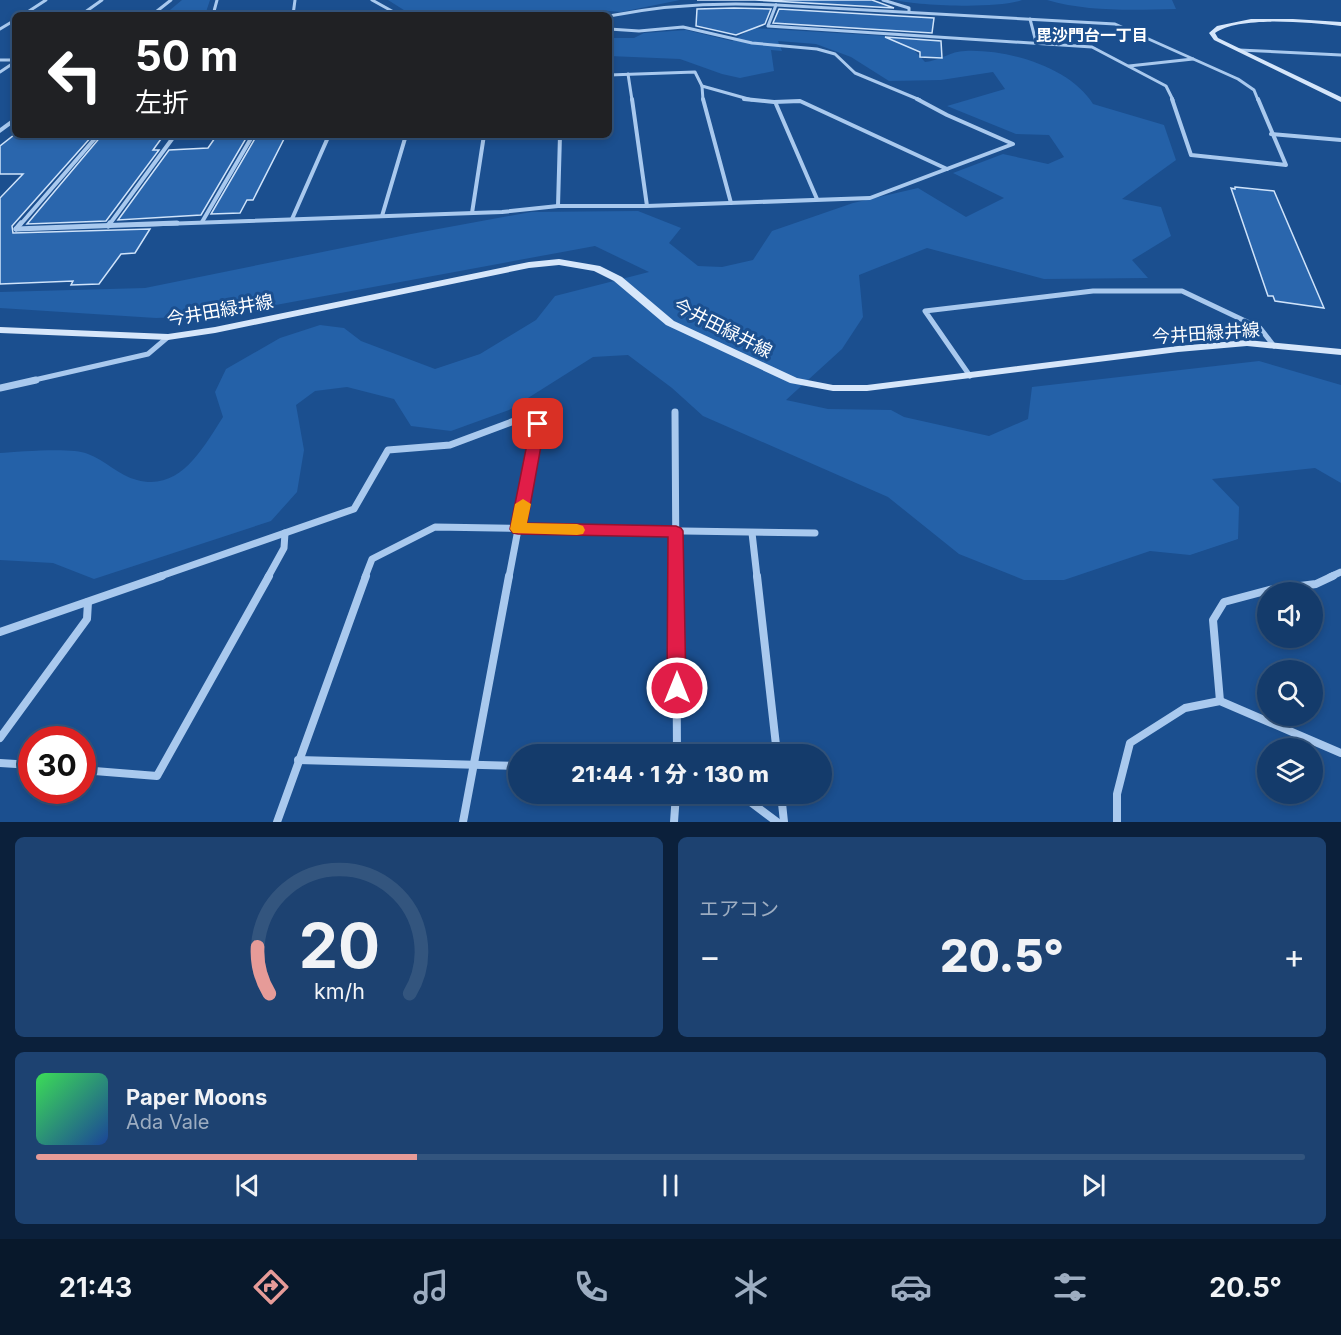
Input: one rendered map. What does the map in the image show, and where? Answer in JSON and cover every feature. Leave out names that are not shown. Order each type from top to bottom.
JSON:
[{"type":"main road","points":[[1341,24],[1281,21],[1223,25],[1214,29],[1212,33],[1216,39],[1341,100]]},
{"type":"main road","name":"今井田緑井線","points":[[0,330],[168,337],[215,330],[529,264],[559,262],[597,268],[618,279],[670,323],[794,381],[833,388],[867,388],[1178,349],[1247,344],[1341,352]]},
{"type":"street","points":[[27,12],[46,0]]},
{"type":"street","points":[[85,12],[102,0]]},
{"type":"street","points":[[156,12],[171,0]]},
{"type":"street","points":[[372,0],[394,12]]},
{"type":"street","points":[[693,5],[696,0]]},
{"type":"street","points":[[883,0],[909,8],[909,12]]},
{"type":"street","points":[[612,15],[651,8],[734,3],[776,4],[1115,24],[1194,58],[1238,79],[1254,90],[1286,165],[1191,155],[1166,86],[1092,47],[768,26],[776,4]]},
{"type":"street","points":[[1030,19],[1036,42]]},
{"type":"street","points":[[95,138],[16,229],[472,213],[558,206],[647,206],[870,198],[1013,144],[947,116],[927,103],[855,73],[844,60],[835,54],[811,49],[752,43],[683,27],[639,31],[612,29]]},
{"type":"street","points":[[1239,50],[1341,55]]},
{"type":"street","points":[[1128,66],[1194,58]]},
{"type":"street","points":[[612,75],[695,72],[702,86],[702,95],[731,203]]},
{"type":"street","points":[[628,74],[647,206]]},
{"type":"street","points":[[702,86],[736,99],[776,104],[800,101],[947,169]]},
{"type":"street","points":[[776,104],[817,199]]},
{"type":"street","points":[[1271,134],[1341,140]]},
{"type":"street","points":[[108,226],[173,138]]},
{"type":"street","points":[[202,222],[251,138]]},
{"type":"street","points":[[292,219],[328,138]]},
{"type":"street","points":[[382,216],[405,138]]},
{"type":"street","points":[[472,213],[484,138]]},
{"type":"street","points":[[558,206],[560,138]]},
{"type":"street","points":[[970,376],[925,311],[1093,291],[1182,291],[1260,328],[1274,346]]},
{"type":"street","points":[[0,388],[148,354],[168,337]]},
{"type":"street","points":[[675,412],[677,744]]},
{"type":"street","points":[[0,632],[354,509],[388,450],[450,445],[517,420],[538,424],[463,822]]},
{"type":"street","points":[[277,822],[372,559],[435,527],[752,533],[815,532]]},
{"type":"street","points":[[96,771],[157,776],[284,549],[285,533]]},
{"type":"street","points":[[752,533],[776,744]]},
{"type":"street","points":[[1220,701],[1213,620],[1224,603],[1269,590],[1316,584],[1341,572]]},
{"type":"street","points":[[0,738],[87,619],[88,602]]},
{"type":"street","points":[[1117,822],[1117,794],[1130,744],[1185,708],[1220,701],[1341,753]]},
{"type":"street","points":[[298,760],[508,766]]},
{"type":"street","points":[[0,763],[18,764]]},
{"type":"street","points":[[674,822],[675,804]]},
{"type":"street","points":[[753,804],[777,822]]},
{"type":"street","points":[[782,804],[784,822]]},
{"type":"shaded area","points":[[182,0],[210,0],[206,12],[168,12]]},
{"type":"shaded area","points":[[388,0],[680,0],[621,12],[598,10],[593,12],[407,12]]},
{"type":"shaded area","points":[[895,0],[1022,0],[996,5],[959,6]]},
{"type":"shaded area","points":[[1047,0],[1172,0],[1176,9],[1128,10],[1079,7]]},
{"type":"shaded area","points":[[752,28],[886,36],[913,49],[925,62],[965,51],[1000,53],[1018,57],[1054,70],[1083,91],[1093,104],[1164,125],[1176,160],[1122,199],[1161,207],[1171,236],[1132,260],[1148,278],[1044,279],[927,248],[859,275],[863,317],[842,349],[786,400],[828,409],[891,410],[904,417],[989,436],[1028,419],[1032,387],[1259,361],[1341,385],[1341,483],[1315,468],[1212,479],[1239,507],[1238,539],[1190,555],[1150,551],[1064,580],[1024,580],[959,554],[888,497],[703,416],[672,388],[628,355],[593,357],[509,410],[451,431],[411,426],[394,399],[347,387],[315,391],[296,405],[304,450],[297,492],[271,521],[94,579],[53,563],[0,560],[0,453],[45,450],[80,452],[94,457],[130,478],[152,482],[166,480],[189,465],[223,417],[215,392],[226,369],[280,338],[320,325],[344,328],[361,341],[435,369],[480,354],[536,320],[555,296],[649,272],[595,246],[221,315],[156,318],[0,308],[0,292],[145,288],[531,212],[638,211],[681,228],[669,243],[698,266],[722,267],[753,260],[772,231],[853,203],[918,188],[966,217],[1004,198],[953,173],[1003,154],[1048,164],[1064,157],[1049,135],[1016,134],[947,106],[1005,89],[993,72],[941,80],[889,81],[851,57],[816,44],[778,41],[782,51],[771,50],[774,71],[740,78],[680,59],[612,56],[612,38],[634,38],[644,33],[686,30],[732,41]]},
{"type":"building","points":[[755,0],[872,0],[894,8]]},
{"type":"building","points":[[697,9],[771,9],[765,24],[736,35],[696,26]]},
{"type":"building","points":[[779,9],[934,18],[932,33],[773,23]]},
{"type":"building","points":[[885,37],[941,41],[942,58],[920,57],[920,52]]},
{"type":"building","points":[[12,137],[90,138],[12,226],[13,233],[150,229],[135,253],[121,254],[99,284],[71,285],[73,281],[0,284],[0,198],[23,174],[0,174],[0,146]]},
{"type":"building","points":[[99,138],[161,139],[153,150],[159,150],[106,221],[27,224]]},
{"type":"building","points":[[215,138],[246,138],[201,215],[118,220],[169,150],[208,148]]},
{"type":"building","points":[[255,138],[284,138],[253,200],[247,200],[240,213],[211,214]]},
{"type":"building","points":[[1235,187],[1274,191],[1324,308],[1275,301],[1273,296],[1268,296],[1231,188],[1235,189]]},
{"type":"slow traffic","points":[[523,504],[518,529],[577,530]]},
{"type":"district","name":"毘沙門台一丁目","points":[[1092,35]]},
{"type":"route","points":[[538,424],[518,529],[676,531],[677,688]]}]
